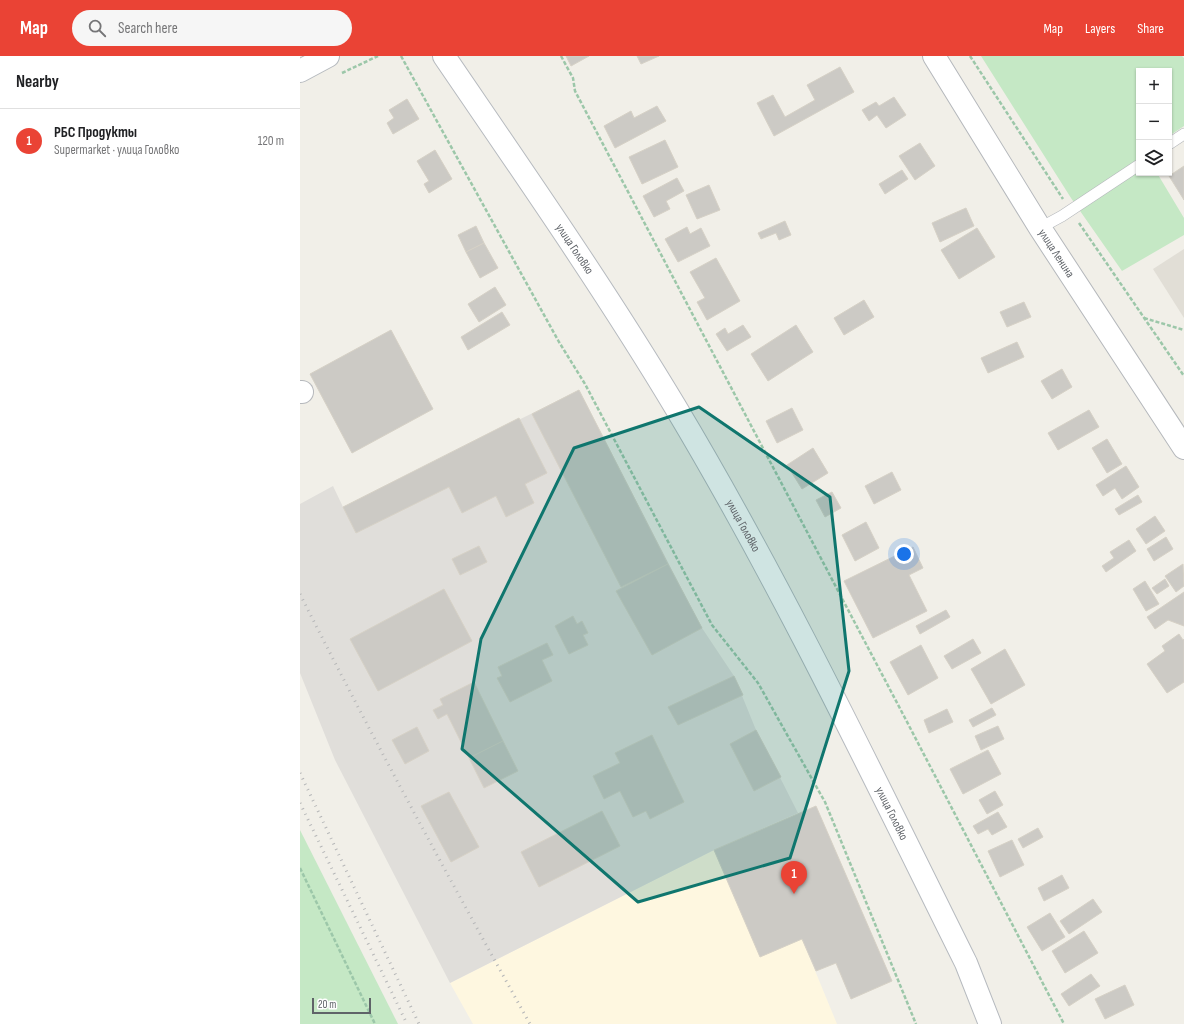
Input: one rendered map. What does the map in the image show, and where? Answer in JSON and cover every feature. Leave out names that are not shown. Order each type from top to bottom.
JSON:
[{"type":"main road","points":[[300,71],[328,56]]},
{"type":"main road","name":"улица Головко","points":[[444,56],[561,228],[676,408],[782,596],[966,963],[990,1024]]},
{"type":"main road","name":"улица Ленина","points":[[934,56],[1040,228],[1184,448]]},
{"type":"lane","points":[[1172,142],[1184,134]]},
{"type":"lane","points":[[1040,228],[1062,216],[1136,167]]},
{"type":"path","points":[[401,56],[559,342],[585,384],[712,625],[758,683],[825,802],[916,1024]]},
{"type":"path","points":[[561,56],[573,78],[574,91],[909,725],[1064,1024]]},
{"type":"path","points":[[1144,318],[1184,330]]},
{"type":"path","points":[[300,868],[375,1024]]},
{"type":"highlighted area","points":[[699,407],[830,497],[849,671],[790,858],[638,902],[462,749],[481,639],[574,448]]},
{"type":"shaded area","points":[[1184,249],[1184,318],[1153,269]]},
{"type":"shaded area","points":[[579,390],[702,628],[734,676],[756,730],[798,813],[714,850],[450,983],[335,760],[300,673],[300,504],[333,486],[343,507]]},
{"type":"shaded area","points":[[714,850],[760,956],[802,939],[837,1024],[473,1024],[450,983]]},
{"type":"green space","points":[[981,56],[1182,56],[1184,58],[1184,126],[1172,134],[1172,68],[1136,68],[1136,176],[1159,176],[1184,218],[1184,235],[1122,271],[1071,198]]},
{"type":"green space","points":[[300,830],[398,1024],[300,1024]]},
{"type":"building","points":[[566,56],[589,56],[571,66]]},
{"type":"building","points":[[637,56],[659,56],[641,64]]},
{"type":"building","points":[[840,67],[854,92],[774,136],[757,103],[773,95],[785,117],[815,100],[807,85]]},
{"type":"building","points":[[894,97],[906,115],[886,128],[877,115],[869,121],[862,110],[876,102],[879,106]]},
{"type":"building","points":[[407,99],[419,119],[393,134],[387,123],[394,118],[389,110]]},
{"type":"building","points":[[657,106],[666,121],[615,148],[604,126],[631,111],[634,118]]},
{"type":"building","points":[[665,140],[678,167],[642,184],[629,157]]},
{"type":"building","points":[[920,143],[935,166],[915,180],[899,156]]},
{"type":"building","points":[[435,150],[452,179],[429,193],[424,184],[429,181],[417,161]]},
{"type":"building","points":[[1184,166],[1184,200],[1169,176],[1172,176],[1172,174]]},
{"type":"building","points":[[902,170],[908,179],[885,194],[879,184]]},
{"type":"building","points":[[677,178],[684,191],[666,201],[670,209],[654,217],[643,196]]},
{"type":"building","points":[[709,185],[720,210],[697,219],[686,195]]},
{"type":"building","points":[[966,208],[974,226],[940,242],[932,223]]},
{"type":"building","points":[[785,221],[791,235],[779,240],[776,233],[761,239],[758,233]]},
{"type":"building","points":[[476,226],[484,243],[466,252],[458,235]]},
{"type":"building","points":[[687,227],[690,234],[701,228],[710,246],[678,262],[665,239]]},
{"type":"building","points":[[977,228],[995,257],[959,279],[941,250]]},
{"type":"building","points":[[484,243],[498,268],[480,278],[466,252]]},
{"type":"building","points":[[716,258],[740,301],[707,320],[697,302],[705,298],[690,272]]},
{"type":"building","points":[[495,287],[506,305],[479,322],[468,304]]},
{"type":"building","points":[[864,300],[874,317],[844,335],[834,318]]},
{"type":"building","points":[[1024,302],[1031,317],[1007,327],[1000,312]]},
{"type":"building","points":[[502,312],[510,325],[468,350],[461,337]]},
{"type":"building","points":[[743,325],[751,337],[727,351],[716,334],[725,328],[728,334]]},
{"type":"building","points":[[796,325],[813,352],[768,381],[751,354]]},
{"type":"building","points":[[391,330],[433,409],[352,453],[310,374]]},
{"type":"building","points":[[1017,342],[1024,357],[988,373],[981,358]]},
{"type":"building","points":[[1062,369],[1072,387],[1052,399],[1041,381]]},
{"type":"building","points":[[579,390],[668,564],[621,587],[532,414]]},
{"type":"building","points":[[792,408],[803,430],[777,443],[766,421]]},
{"type":"building","points":[[1089,410],[1099,427],[1058,450],[1048,433]]},
{"type":"building","points":[[519,418],[547,473],[525,484],[534,503],[506,517],[496,496],[462,513],[449,487],[356,533],[343,507]]},
{"type":"building","points":[[1107,439],[1122,464],[1107,473],[1092,448]]},
{"type":"building","points":[[813,448],[828,473],[802,489],[787,465]]},
{"type":"building","points":[[1126,466],[1139,487],[1122,499],[1115,488],[1103,496],[1096,485]]},
{"type":"building","points":[[892,472],[901,490],[874,504],[865,486]]},
{"type":"building","points":[[832,492],[841,508],[825,517],[816,500]]},
{"type":"building","points":[[1138,495],[1142,502],[1119,515],[1115,509]]},
{"type":"building","points":[[1155,516],[1165,531],[1146,544],[1136,529]]},
{"type":"building","points":[[866,522],[879,548],[855,561],[842,535]]},
{"type":"building","points":[[1166,537],[1173,549],[1154,561],[1147,549]]},
{"type":"building","points":[[1129,540],[1136,551],[1106,572],[1102,566],[1114,558],[1110,552]]},
{"type":"building","points":[[479,546],[487,562],[460,575],[452,559]]},
{"type":"building","points":[[913,547],[923,568],[909,575],[927,611],[873,638],[844,581]]},
{"type":"building","points":[[668,564],[702,628],[652,655],[616,591]]},
{"type":"building","points":[[1183,564],[1184,586],[1176,592],[1165,576]]},
{"type":"building","points":[[1165,579],[1169,586],[1157,594],[1152,588]]},
{"type":"building","points":[[1145,581],[1159,604],[1146,611],[1133,589]]},
{"type":"building","points":[[444,589],[472,641],[378,691],[350,639]]},
{"type":"building","points":[[1184,592],[1184,626],[1168,620],[1155,629],[1147,617]]},
{"type":"building","points":[[946,610],[950,617],[920,634],[916,626]]},
{"type":"building","points":[[573,616],[577,624],[582,621],[588,633],[583,635],[588,645],[569,654],[555,626]]},
{"type":"building","points":[[1179,634],[1183,640],[1184,639],[1184,682],[1167,693],[1147,664],[1165,651],[1162,646]]},
{"type":"building","points":[[973,639],[981,653],[952,669],[944,656]]},
{"type":"building","points":[[547,643],[553,655],[542,660],[552,681],[510,702],[497,678],[502,676],[498,667]]},
{"type":"building","points":[[921,645],[938,678],[908,695],[890,662]]},
{"type":"building","points":[[1005,649],[1025,685],[991,704],[971,669]]},
{"type":"building","points":[[734,676],[743,695],[678,725],[668,707]]},
{"type":"building","points":[[474,682],[503,741],[469,758],[447,714],[438,719],[433,710],[443,705],[440,699]]},
{"type":"building","points":[[992,708],[996,715],[973,727],[969,720]]},
{"type":"building","points":[[947,709],[953,722],[929,733],[924,720]]},
{"type":"building","points":[[998,726],[1004,739],[981,750],[975,736]]},
{"type":"building","points":[[417,727],[429,751],[405,764],[392,740]]},
{"type":"building","points":[[756,730],[781,777],[754,791],[730,744]]},
{"type":"building","points":[[652,735],[684,802],[650,819],[646,811],[633,817],[620,791],[604,799],[593,776],[620,763],[615,753]]},
{"type":"building","points":[[503,741],[518,771],[484,788],[469,758]]},
{"type":"building","points":[[988,750],[1001,774],[963,794],[950,769]]},
{"type":"building","points":[[995,791],[1003,805],[987,814],[979,800]]},
{"type":"building","points":[[449,792],[479,847],[451,862],[421,806]]},
{"type":"building","points":[[816,806],[892,981],[851,999],[836,963],[816,971],[802,939],[760,957],[714,850]]},
{"type":"building","points":[[602,811],[620,846],[539,887],[521,852]]},
{"type":"building","points":[[998,812],[1007,827],[992,835],[988,829],[978,834],[973,826]]},
{"type":"building","points":[[1038,828],[1043,837],[1023,848],[1018,839]]},
{"type":"building","points":[[1012,840],[1024,865],[1000,877],[988,851]]},
{"type":"building","points":[[1062,875],[1069,888],[1044,901],[1038,888]]},
{"type":"building","points":[[1093,899],[1102,912],[1069,934],[1060,921]]},
{"type":"building","points":[[1050,913],[1065,937],[1042,951],[1027,927]]},
{"type":"building","points":[[1084,931],[1098,953],[1065,973],[1052,951]]},
{"type":"building","points":[[1091,974],[1100,986],[1069,1006],[1061,994]]},
{"type":"building","points":[[1125,985],[1134,1005],[1105,1019],[1095,999]]},
{"type":"railway","points":[[300,594],[413,810],[530,1024]]},
{"type":"railway","points":[[300,773],[419,1024]]},
{"type":"railway","points":[[300,803],[407,1024]]},
{"type":"place","name":"РБС Продукты","points":[[794,894]]}]
